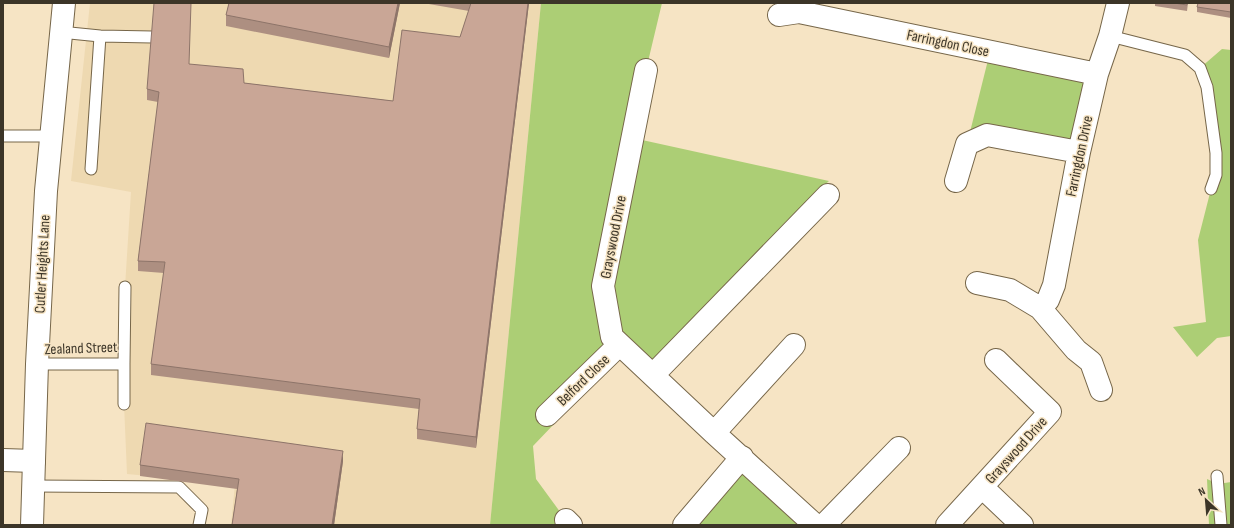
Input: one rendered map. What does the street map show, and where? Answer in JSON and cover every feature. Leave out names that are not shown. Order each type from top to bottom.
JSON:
[{"type":"street","name":"Cutler Heights Lane","points":[[32,525],[37,364],[46,191],[50,136],[64,3]]},
{"type":"street","name":"Farringdon Drive","points":[[1040,308],[1048,300],[1054,285],[1079,152],[1097,74],[1110,36],[1118,3]]},
{"type":"street","name":"Farringdon Close","points":[[795,8],[1097,74]]},
{"type":"street","name":"Grayswood Drive","points":[[646,70],[603,286],[612,337],[815,525]]},
{"type":"street","points":[[956,181],[967,144],[987,135],[1079,152]]},
{"type":"street","points":[[653,375],[828,195]]},
{"type":"street","points":[[977,283],[1010,290],[1040,308],[1076,350],[1091,362],[1101,390]]},
{"type":"street","name":"Belford Close","points":[[547,415],[619,345]]},
{"type":"street","points":[[714,433],[794,345]]},
{"type":"street","name":"Grayswood Drive","points":[[947,525],[1050,412],[996,360]]},
{"type":"street","points":[[824,525],[899,448]]},
{"type":"street","points":[[684,525],[742,457]]},
{"type":"street","points":[[3,460],[34,461]]},
{"type":"street","points":[[982,487],[1022,525]]},
{"type":"lane","points":[[60,32],[100,36],[152,37]]},
{"type":"lane","points":[[91,169],[100,36]]},
{"type":"lane","points":[[1110,36],[1185,55],[1200,68],[1207,87],[1216,153],[1216,175],[1211,189]]},
{"type":"lane","points":[[3,136],[50,136]]},
{"type":"lane","name":"Zealand Street","points":[[37,364],[124,364],[125,287]]},
{"type":"lane","points":[[124,364],[124,404]]},
{"type":"lane","points":[[1217,476],[1221,525]]},
{"type":"lane","points":[[33,486],[179,487],[202,510],[199,525]]},
{"type":"shaded area","points":[[90,3],[541,3],[490,525],[231,525],[235,484],[127,474],[124,404],[125,287],[131,192],[71,181]]},
{"type":"green space","points":[[541,3],[662,3],[646,70],[633,138],[829,181],[807,201],[653,375],[619,345],[555,423],[533,446],[536,479],[571,525],[490,525]]},
{"type":"green space","points":[[1222,49],[1231,50],[1231,336],[1217,338],[1197,357],[1173,327],[1206,322],[1198,240],[1216,175],[1200,68]]},
{"type":"green space","points":[[990,52],[1097,74],[1079,152],[967,144]]},
{"type":"green space","points":[[742,457],[815,525],[684,525]]},
{"type":"green space","points":[[1207,479],[1218,484],[1231,482],[1231,525],[1209,525]]},
{"type":"building","points":[[154,3],[191,3],[189,64],[243,69],[244,83],[393,101],[402,30],[460,37],[471,3],[528,3],[476,437],[417,429],[420,399],[151,364],[165,262],[138,261],[159,92],[147,89]]},
{"type":"building","points":[[229,3],[398,3],[389,47],[226,15]]},
{"type":"building","points":[[1174,3],[1187,3],[1187,5]]},
{"type":"building","points":[[1198,3],[1231,3],[1231,12],[1197,7]]},
{"type":"building","points":[[146,423],[343,451],[332,525],[232,525],[239,479],[140,465]]}]
